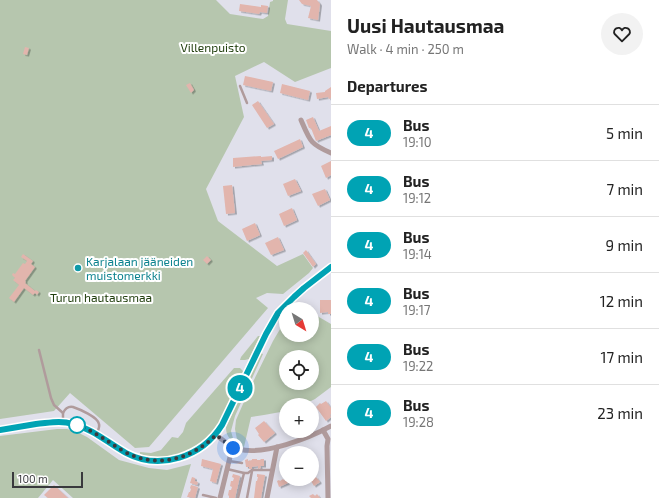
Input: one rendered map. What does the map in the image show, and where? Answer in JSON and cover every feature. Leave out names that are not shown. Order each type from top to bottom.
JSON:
[{"type":"street","points":[[302,120],[311,141],[316,146],[331,153]]},
{"type":"street","points":[[0,430],[52,422],[63,422],[78,425],[131,455],[148,460],[156,461],[175,459],[190,454],[205,445],[216,435],[226,420],[266,334],[278,313],[304,288],[331,267]]},
{"type":"street","points":[[216,435],[233,448],[250,451],[277,447],[298,441],[331,426]]},
{"type":"street","points":[[323,430],[329,439],[327,446],[328,498]]},
{"type":"street","points":[[267,498],[277,447]]},
{"type":"street","points":[[220,498],[233,448]]},
{"type":"lane","points":[[240,86],[247,103]]},
{"type":"lane","points":[[39,350],[51,398],[54,405],[62,413],[63,422]]},
{"type":"lane","points":[[62,413],[66,408],[73,407],[95,418],[99,423],[96,434]]},
{"type":"lane","points":[[229,460],[242,463]]},
{"type":"lane","points":[[227,469],[244,473],[248,473],[252,470],[272,470]]},
{"type":"lane","points":[[247,498],[252,470]]},
{"type":"lane","points":[[238,498],[244,473]]},
{"type":"lane","points":[[203,495],[216,498]]},
{"type":"green space","name":"Turun hautausmaa","points":[[0,0],[216,0],[230,14],[263,19],[268,16],[270,2],[273,0],[288,0],[285,19],[287,24],[331,31],[331,68],[295,82],[264,62],[235,76],[244,117],[206,189],[218,221],[277,266],[303,254],[313,268],[283,294],[267,293],[256,298],[268,308],[149,447],[135,448],[70,393],[54,411],[0,419]]},
{"type":"green space","points":[[319,317],[331,324],[331,387],[316,398],[279,398],[279,412],[251,417],[244,447],[238,445],[235,429],[236,420],[279,331],[279,342],[319,342]]},
{"type":"green space","points":[[258,336],[260,336],[249,359],[240,360],[241,357]]},
{"type":"green space","points":[[261,353],[263,354],[235,416],[231,431],[233,442],[226,432],[226,427]]},
{"type":"green space","points":[[234,368],[240,368],[243,371],[243,374],[220,425],[212,436],[184,453],[177,455],[157,457],[140,455],[140,452],[151,453],[161,450],[172,437],[178,438],[183,432],[186,423]]},
{"type":"green space","points":[[67,429],[79,433],[119,460],[149,468],[167,470],[191,464],[181,498],[73,498],[53,480],[38,498],[0,498],[0,436]]},
{"type":"building","points":[[299,0],[317,0],[320,4],[318,20],[308,18],[311,6],[302,4]]},
{"type":"building","points":[[240,4],[261,7],[261,5],[268,6],[267,13],[260,12],[259,14],[239,11]]},
{"type":"building","points":[[25,47],[29,48],[27,55],[23,54]]},
{"type":"building","points":[[245,76],[273,82],[271,91],[243,85]]},
{"type":"building","points":[[190,83],[194,90],[191,93],[186,85]]},
{"type":"building","points":[[282,84],[310,91],[308,100],[280,93]]},
{"type":"building","points":[[331,87],[331,98],[329,99],[328,97],[317,99],[316,93],[325,92]]},
{"type":"building","points":[[258,101],[274,124],[267,128],[252,105]]},
{"type":"building","points":[[313,117],[319,131],[331,126],[331,135],[316,141],[306,120]]},
{"type":"building","points":[[300,139],[303,147],[278,159],[274,151]]},
{"type":"building","points":[[272,156],[272,160],[261,161],[262,164],[233,167],[233,158]]},
{"type":"building","points":[[331,161],[331,175],[326,178],[321,166]]},
{"type":"building","points":[[295,179],[301,191],[288,196],[283,184]]},
{"type":"building","points":[[232,185],[235,213],[226,214],[223,186]]},
{"type":"building","points":[[325,189],[330,200],[318,206],[312,194]]},
{"type":"building","points":[[292,208],[297,220],[284,226],[279,214]]},
{"type":"building","points":[[255,223],[260,235],[247,241],[242,229]]},
{"type":"building","points":[[278,237],[284,250],[271,255],[265,243]]},
{"type":"building","points":[[306,250],[316,264],[313,267],[303,253]]},
{"type":"building","points":[[23,254],[33,261],[31,264],[35,267],[25,283],[35,291],[36,290],[39,292],[37,295],[35,293],[33,295],[24,288],[14,302],[9,298],[19,285],[13,280],[15,278],[12,275],[13,273],[15,274],[23,263],[25,264],[27,261],[21,257]]},
{"type":"building","points":[[207,256],[211,260],[207,264],[203,260]]},
{"type":"building","points":[[320,300],[331,300],[331,314],[328,314],[328,312],[320,313]]},
{"type":"building","points":[[326,401],[331,408],[331,417],[326,421],[319,411],[319,404]]},
{"type":"building","points":[[264,421],[275,433],[264,442],[258,435],[259,434],[255,428]]},
{"type":"building","points":[[202,459],[221,464],[216,483],[210,481],[213,469],[201,466]]},
{"type":"building","points":[[248,459],[248,461],[252,459],[264,459],[264,466],[260,466],[261,468],[258,469],[258,466],[249,469],[249,467],[246,467],[245,460]]},
{"type":"building","points":[[233,474],[240,476],[235,498],[229,498],[229,490],[231,490],[232,487],[230,486],[231,481],[233,481],[234,478],[232,477]]},
{"type":"building","points":[[257,474],[265,475],[261,498],[254,498],[256,481],[258,477]]},
{"type":"building","points":[[192,477],[198,482],[197,485],[190,483]]},
{"type":"building","points":[[54,485],[68,498],[48,498],[44,495]]},
{"type":"building","points":[[191,485],[198,487],[195,498],[187,497],[191,489]]},
{"type":"building","points":[[313,494],[315,496],[317,494],[320,498],[311,498],[309,496]]},
{"type":"bus line","name":"4","points":[[0,430],[52,422],[63,422],[88,429],[125,452],[139,458],[164,461],[190,454],[210,441],[220,430],[266,334],[278,313],[304,288],[331,267]]},
{"type":"place","name":"Karjalaan jääneiden muistomerkki","points":[[78,268]]},
{"type":"route","points":[[77,425],[88,429],[131,455],[148,460],[169,460],[183,457],[198,450],[216,435],[233,448]]},
{"type":"park label","name":"Villenpuisto","points":[[213,47]]}]
